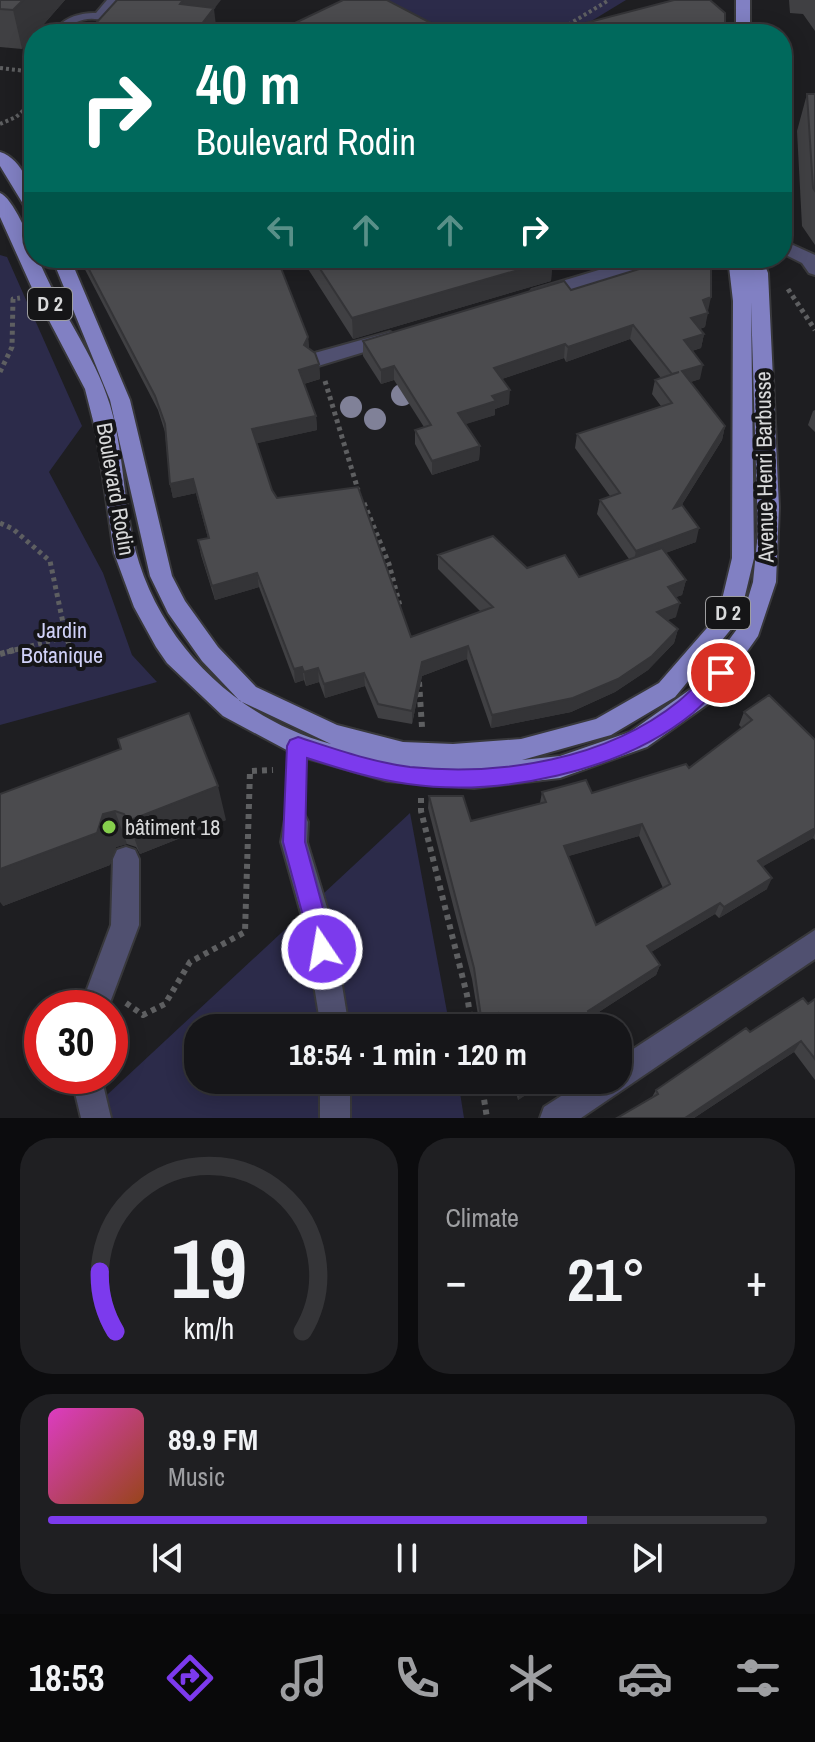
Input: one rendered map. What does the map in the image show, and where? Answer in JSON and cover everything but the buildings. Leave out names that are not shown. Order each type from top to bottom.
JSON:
[{"type":"main road","points":[[743,0],[743,24]]},
{"type":"main road","points":[[0,157],[24,191]]},
{"type":"main road","name":"Boulevard Rodin","points":[[0,198],[24,235]]},
{"type":"main road","name":"Boulevard Rodin","points":[[36,268],[45,295],[81,352],[97,394],[108,436],[121,536],[133,578],[156,627],[175,657],[224,703],[298,746],[358,766],[421,766]]},
{"type":"main road","name":"Boulevard Rodin","points":[[65,268],[120,400],[161,576],[176,607],[210,654],[248,694],[297,720],[421,766]]},
{"type":"main road","name":"Avenue Henri Barbusse","points":[[421,766],[521,750],[602,728],[667,690],[721,628],[731,608],[743,558],[742,316],[738,268]]},
{"type":"main road","name":"Avenue Henri Barbusse","points":[[421,766],[506,776],[563,767],[607,752],[643,735],[685,708],[713,681],[741,644],[755,616],[765,585],[768,526],[760,287],[755,268]]},
{"type":"street","points":[[792,251],[809,259],[815,269]]},
{"type":"street","points":[[526,297],[625,268]]},
{"type":"street","points":[[318,359],[407,333]]},
{"type":"street","points":[[295,822],[294,842],[318,924],[333,1014]]},
{"type":"street","points":[[101,990],[125,925],[126,859]]},
{"type":"street","points":[[632,1067],[815,943]]},
{"type":"street","points":[[90,1094],[96,1118]]},
{"type":"street","points":[[335,1094],[335,1118]]},
{"type":"street","points":[[555,1118],[591,1094]]},
{"type":"lane","points":[[99,16],[112,0]]},
{"type":"lane","points":[[66,24],[99,16],[119,24]]},
{"type":"lane","points":[[295,822],[298,746]]},
{"type":"path","points":[[569,24],[609,0]]},
{"type":"path","points":[[0,68],[24,71]]},
{"type":"path","points":[[0,124],[24,110]]},
{"type":"path","points":[[785,286],[815,330]]},
{"type":"path","points":[[0,372],[7,364],[14,340],[13,299],[45,295]]},
{"type":"path","points":[[318,359],[357,486],[389,564],[400,607]]},
{"type":"path","points":[[0,362],[7,364]]},
{"type":"path","points":[[0,523],[13,529],[50,561],[66,637],[79,668]]},
{"type":"path","points":[[0,654],[66,637]]},
{"type":"path","points":[[419,680],[422,694]]},
{"type":"path","points":[[421,766],[421,811],[470,1014]]},
{"type":"path","points":[[128,1009],[143,1015],[165,1004],[190,962],[245,932],[250,771]]},
{"type":"path","points":[[483,1094],[487,1118]]},
{"type":"green space","points":[[386,0],[626,0],[586,24],[339,24]]},
{"type":"green space","name":"Jardin Botanique","points":[[0,255],[7,257],[82,426],[49,472],[103,573],[132,655],[157,682],[0,725]]},
{"type":"green space","points":[[410,813],[447,1014],[194,1014]]},
{"type":"green space","points":[[184,1023],[184,1094],[460,1094],[464,1118],[101,1118],[94,1107],[108,1094],[128,1094],[128,1075]]},
{"type":"place","name":"bâtiment 18","points":[[109,827]]},
{"type":"route","points":[[322,949],[318,924],[294,842],[298,746],[358,766],[421,777],[506,776],[563,767],[607,752],[664,723],[706,690],[721,673]]}]
